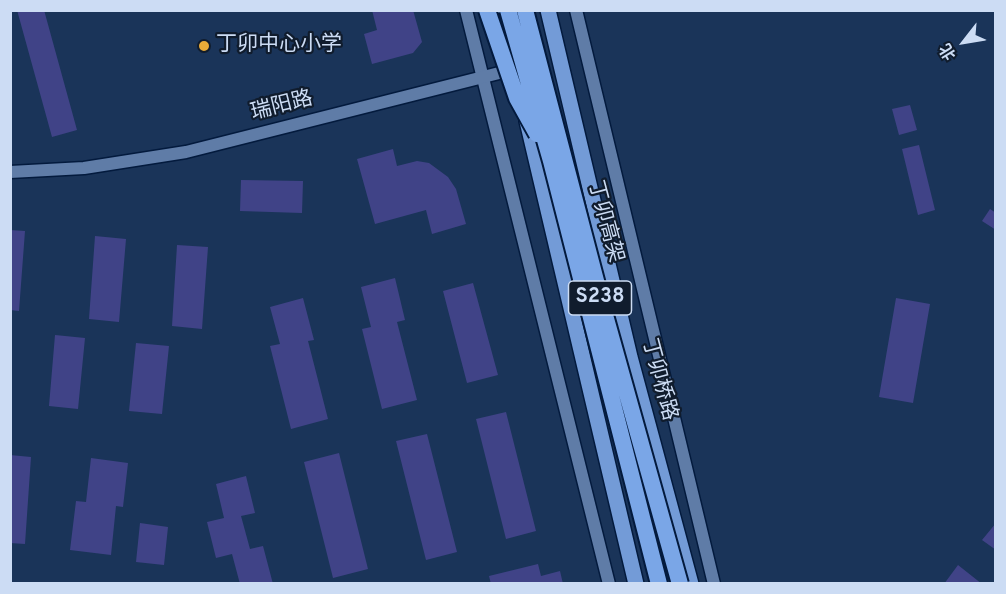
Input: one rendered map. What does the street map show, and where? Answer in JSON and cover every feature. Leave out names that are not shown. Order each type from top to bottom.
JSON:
[{"type":"highway","points":[[487,10],[517,98],[551,161]]},
{"type":"highway","name":"丁卯高架","points":[[508,10],[551,161],[659,584]]},
{"type":"highway","name":"丁卯高架","points":[[525,10],[605,315],[680,584]]},
{"type":"main road","name":"S238","points":[[498,10],[515,69],[636,584]]},
{"type":"main road","name":"丁卯桥路","points":[[548,10],[630,357],[691,584]]},
{"type":"street","points":[[466,10],[609,584]]},
{"type":"street","points":[[576,10],[714,584]]},
{"type":"street","name":"瑞阳路","points":[[10,172],[84,168],[186,152],[560,56]]},
{"type":"building","points":[[17,10],[44,10],[77,130],[52,137]]},
{"type":"building","points":[[372,10],[413,10],[422,42],[413,53],[372,64],[364,34],[377,30]]},
{"type":"building","points":[[910,105],[917,130],[899,135],[892,109]]},
{"type":"building","points":[[919,145],[935,210],[918,215],[902,149]]},
{"type":"building","points":[[393,149],[397,166],[417,161],[429,163],[448,177],[456,189],[466,224],[432,234],[426,210],[375,224],[357,159]]},
{"type":"building","points":[[241,180],[303,181],[302,213],[240,211]]},
{"type":"building","points":[[990,209],[996,213],[996,230],[982,221]]},
{"type":"building","points":[[10,230],[25,231],[19,311],[10,310]]},
{"type":"building","points":[[95,236],[126,239],[119,322],[89,319]]},
{"type":"building","points":[[177,245],[208,247],[202,329],[172,326]]},
{"type":"building","points":[[395,278],[405,320],[397,322],[417,400],[382,409],[362,329],[371,327],[361,287]]},
{"type":"building","points":[[473,283],[498,375],[467,383],[443,291]]},
{"type":"building","points":[[303,298],[314,340],[308,341],[328,419],[291,429],[270,346],[280,344],[270,307]]},
{"type":"building","points":[[896,298],[930,304],[913,403],[879,397]]},
{"type":"building","points":[[55,335],[85,338],[78,409],[49,406]]},
{"type":"building","points":[[136,343],[169,346],[162,414],[129,411]]},
{"type":"building","points":[[506,412],[536,531],[506,539],[476,419]]},
{"type":"building","points":[[427,434],[457,552],[426,560],[396,441]]},
{"type":"building","points":[[339,453],[368,569],[333,578],[304,462]]},
{"type":"building","points":[[10,455],[31,457],[25,544],[10,543]]},
{"type":"building","points":[[91,458],[128,463],[123,507],[116,506],[111,555],[70,550],[76,501],[86,502]]},
{"type":"building","points":[[246,476],[255,513],[241,516],[250,549],[263,546],[273,584],[240,584],[232,554],[216,558],[207,522],[224,518],[216,484]]},
{"type":"building","points":[[140,523],[168,527],[164,565],[136,562]]},
{"type":"building","points":[[996,523],[996,550],[982,540]]},
{"type":"building","points":[[538,564],[541,576],[560,571],[563,584],[491,584],[489,576]]},
{"type":"building","points":[[958,565],[982,584],[944,584]]},
{"type":"place","name":"丁卯中心小学","points":[[204,46]]}]
